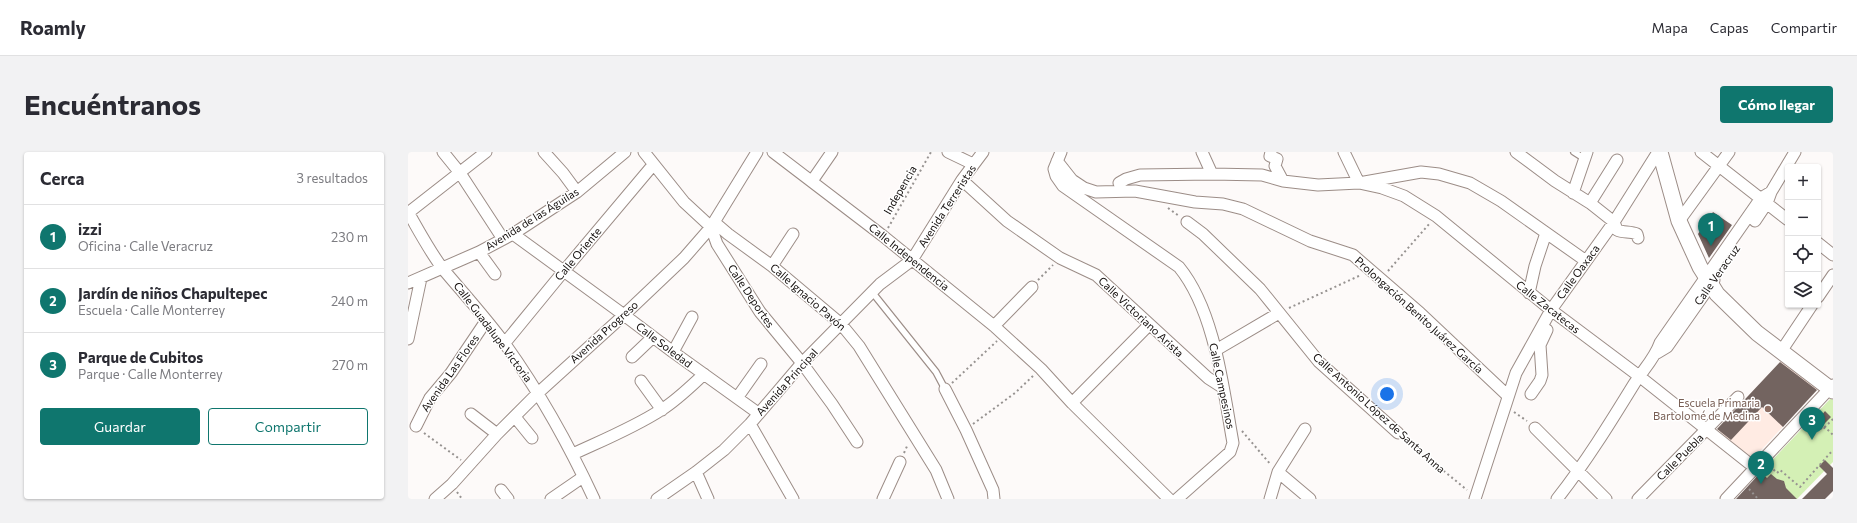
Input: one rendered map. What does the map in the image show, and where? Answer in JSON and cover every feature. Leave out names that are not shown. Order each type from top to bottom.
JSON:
[{"type":"main road","points":[[1659,152],[1679,221],[1708,282],[1717,294],[1757,333],[1832,388]]},
{"type":"street","name":"Calle Soledad","points":[[443,152],[508,237],[563,272],[758,413]]},
{"type":"street","points":[[408,213],[486,152]]},
{"type":"street","points":[[544,152],[563,173],[577,192]]},
{"type":"street","name":"Avenida de las Águilas","points":[[408,283],[479,252],[508,237],[577,192],[625,152]]},
{"type":"street","name":"Calle Deportes","points":[[644,152],[684,202],[712,224],[717,244],[760,312],[802,363],[857,442]]},
{"type":"street","name":"Avenida Progreso","points":[[435,499],[452,484],[497,434],[538,393],[684,258],[712,224],[757,152]]},
{"type":"street","name":"Calle Independencia","points":[[773,152],[883,236],[994,326],[1041,369],[1072,403],[1170,499]]},
{"type":"street","points":[[812,181],[832,152]]},
{"type":"street","name":"Avenida Terreristas","points":[[912,260],[962,180],[983,152]]},
{"type":"street","points":[[1202,152],[1212,174]]},
{"type":"street","points":[[1271,152],[1270,156],[1277,158],[1275,166],[1283,181]]},
{"type":"street","points":[[1344,152],[1359,183]]},
{"type":"street","points":[[1516,152],[1573,193],[1590,203],[1614,222],[1617,230],[1621,232],[1633,232],[1637,234],[1638,238]]},
{"type":"street","name":"Calle Oaxaca","points":[[1476,498],[1516,373],[1586,261],[1614,222],[1659,152]]},
{"type":"street","points":[[1701,152],[1785,218]]},
{"type":"street","points":[[1679,221],[1729,152]]},
{"type":"street","name":"Calle Veracruz","points":[[1557,499],[1578,472],[1639,376],[1657,352],[1660,342],[1708,282],[1771,192],[1795,152]]},
{"type":"street","points":[[950,153],[973,164]]},
{"type":"street","points":[[1573,193],[1586,155]]},
{"type":"street","name":"Prolongación Benito Juárez García","points":[[1059,157],[1072,180],[1084,188],[1106,192],[1135,191],[1195,202],[1223,204],[1244,209],[1310,242],[1353,255],[1420,313],[1508,396]]},
{"type":"street","name":"Calle Campesinos","points":[[1059,157],[1054,169],[1056,176],[1063,186],[1179,267],[1188,277],[1203,311],[1216,350],[1233,443],[1230,452],[1177,499]]},
{"type":"street","points":[[1590,203],[1617,160]]},
{"type":"street","name":"Calle Oriente","points":[[504,344],[654,165]]},
{"type":"street","points":[[1119,182],[1140,175],[1212,174],[1262,175],[1283,181],[1318,185],[1359,183],[1421,172],[1439,174],[1456,178],[1476,186],[1501,201],[1586,261]]},
{"type":"street","name":"Calle Victoriano Arista","points":[[962,180],[1007,221],[1060,258],[1096,275],[1208,378],[1222,387]]},
{"type":"street","name":"Calle Zacatecas","points":[[1359,183],[1382,188],[1404,196],[1436,216],[1553,312],[1708,429],[1755,468]]},
{"type":"street","name":"Calle Guadalupe Victoria","points":[[408,213],[443,268],[504,344],[538,393],[572,454],[594,499]]},
{"type":"street","name":"Calle Antonio López de Santa Anna","points":[[1187,222],[1202,234],[1260,289],[1319,362],[1398,433]]},
{"type":"street","name":"Calle Ignacio Pavón","points":[[712,224],[772,266],[841,324],[859,346],[936,470],[948,499]]},
{"type":"street","points":[[1529,293],[1535,266],[1546,232]]},
{"type":"street","points":[[772,266],[793,234]]},
{"type":"street","points":[[1821,245],[1833,255]]},
{"type":"street","points":[[479,252],[495,274]]},
{"type":"street","name":"Avenida Principal","points":[[657,499],[696,472],[724,450],[750,424],[802,363],[872,292],[880,284],[912,260]]},
{"type":"street","points":[[1821,293],[1833,275]]},
{"type":"street","points":[[408,339],[421,278]]},
{"type":"street","points":[[994,326],[1032,287]]},
{"type":"street","points":[[1782,350],[1810,308]]},
{"type":"street","points":[[1531,394],[1540,381],[1542,374],[1540,345],[1553,312]]},
{"type":"street","points":[[1216,350],[1279,313]]},
{"type":"street","points":[[673,352],[692,317]]},
{"type":"street","name":"Avenida Las Flores","points":[[416,426],[430,398],[451,374],[486,321]]},
{"type":"street","points":[[1072,403],[1149,325]]},
{"type":"street","points":[[632,357],[653,337]]},
{"type":"street","points":[[737,398],[761,364]]},
{"type":"street","points":[[572,454],[634,426],[662,410],[704,374]]},
{"type":"street","points":[[641,381],[662,410]]},
{"type":"street","points":[[1726,499],[1832,388]]},
{"type":"street","points":[[945,389],[966,430],[993,490],[994,499]]},
{"type":"street","name":"Calle Puebla","points":[[1638,499],[1738,397]]},
{"type":"street","points":[[471,414],[497,434]]},
{"type":"street","points":[[515,417],[532,438]]},
{"type":"street","points":[[750,424],[793,499]]},
{"type":"street","points":[[1536,428],[1606,499]]},
{"type":"street","points":[[1270,499],[1278,472],[1305,429]]},
{"type":"street","points":[[883,499],[900,462]]},
{"type":"street","points":[[696,472],[708,499]]},
{"type":"street","points":[[1278,472],[1310,499]]},
{"type":"street","points":[[551,499],[583,477]]},
{"type":"street","points":[[501,490],[508,499]]},
{"type":"lane","points":[[1574,152],[1586,155]]},
{"type":"lane","points":[[872,292],[936,372],[945,389]]},
{"type":"path","name":"Indepencia","points":[[883,236],[931,152]]},
{"type":"path","points":[[1381,280],[1436,216]]},
{"type":"path","points":[[1032,287],[1060,258]]},
{"type":"path","points":[[1279,313],[1371,270]]},
{"type":"path","points":[[945,389],[1003,334]]},
{"type":"path","points":[[966,430],[1015,393],[1041,369]]},
{"type":"path","points":[[1811,419],[1823,430],[1833,419]]},
{"type":"path","points":[[1229,422],[1245,433],[1278,472]]},
{"type":"path","points":[[416,426],[468,466]]},
{"type":"path","points":[[1825,427],[1833,435]]},
{"type":"path","name":"Calle Antonio López de Santa Anna","points":[[1398,433],[1476,498]]},
{"type":"path","points":[[900,462],[913,434]]},
{"type":"path","points":[[1768,464],[1777,473],[1780,470],[1800,486],[1833,450]]},
{"type":"path","points":[[1747,486],[1758,499]]},
{"type":"shaded area","name":"Escuela Primaria Bartolomé de Medina","points":[[1784,358],[1818,389],[1751,461],[1717,429]]},
{"type":"green space","points":[[1831,398],[1833,400],[1833,462],[1797,499],[1787,499],[1761,472]]},
{"type":"building","points":[[1713,212],[1732,225],[1709,258],[1698,234]]},
{"type":"building","name":"Escuela Primaria Bartolomé de Medina","points":[[1780,362],[1817,390],[1783,427],[1762,407],[1731,440],[1717,429]]},
{"type":"building","points":[[1825,411],[1831,417],[1822,426],[1817,421]]},
{"type":"building","points":[[1825,460],[1833,468],[1833,491],[1825,499],[1802,499],[1827,474],[1819,466]]},
{"type":"building","points":[[1761,472],[1767,478],[1771,474],[1777,479],[1784,481],[1786,488],[1797,499],[1736,499]]},
{"type":"place","name":"izzi","points":[[1711,246]]},
{"type":"place","name":"Escuela Primaria Bartolomé de Medina","points":[[1768,409]]},
{"type":"place","name":"Parque de Cubitos","points":[[1812,440]]},
{"type":"place","name":"Jardín de niños Chapultepec","points":[[1761,484]]}]
